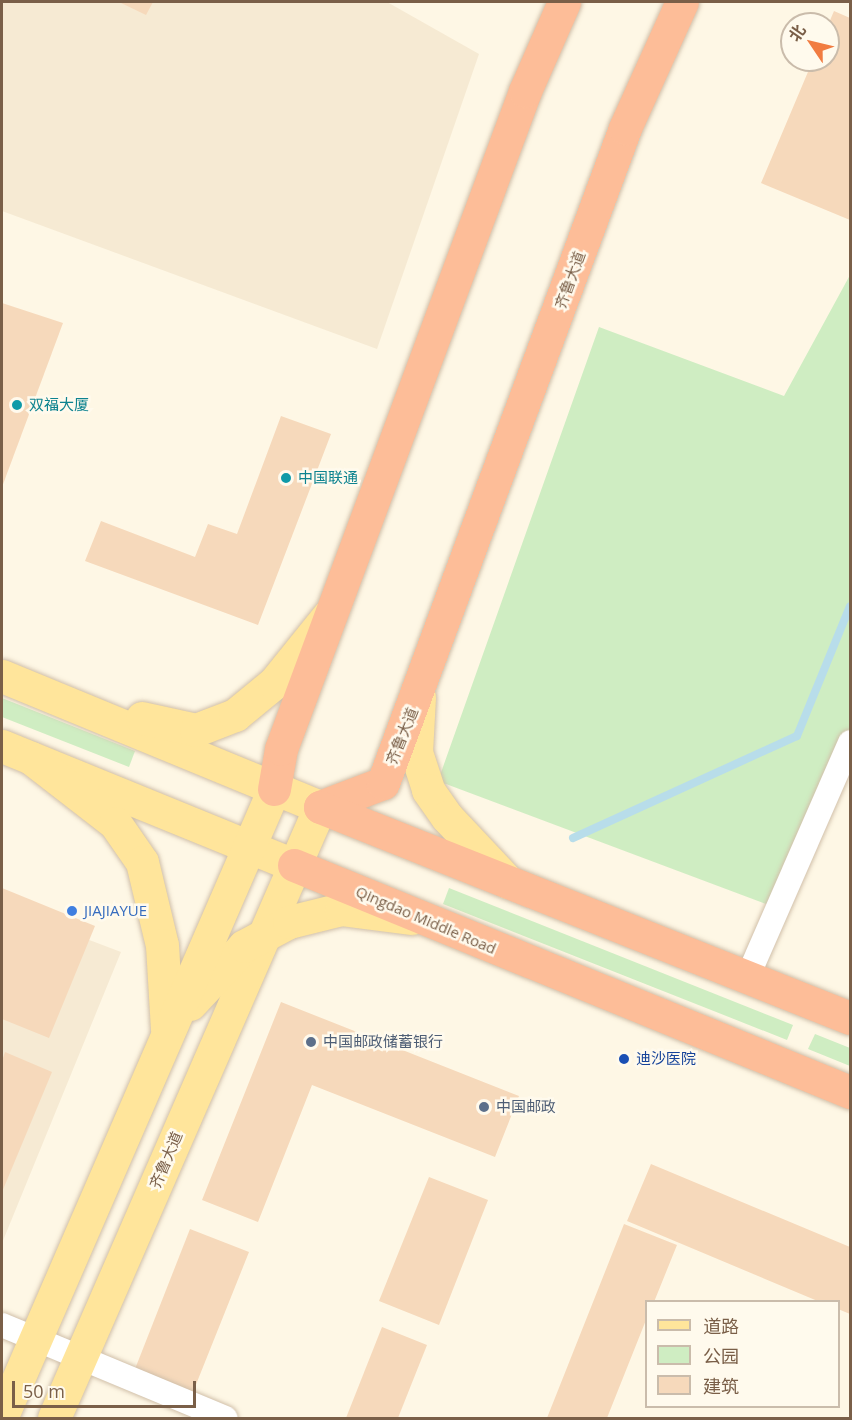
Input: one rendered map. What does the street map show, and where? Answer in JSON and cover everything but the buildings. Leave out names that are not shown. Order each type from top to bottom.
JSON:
[{"type":"highway","points":[[274,789],[281,748],[338,603],[521,102],[564,2]]},
{"type":"highway","name":"齐鲁大道","points":[[320,807],[384,783],[625,128],[682,2]]},
{"type":"highway","points":[[320,807],[850,1018]]},
{"type":"highway","name":"Qingdao Middle Road","points":[[294,865],[421,919],[850,1092]]},
{"type":"main road","points":[[55,699],[196,730],[235,715],[274,683],[338,603]]},
{"type":"main road","points":[[2,676],[320,807]]},
{"type":"main road","points":[[419,693],[416,752],[428,790],[447,817],[508,882]]},
{"type":"main road","points":[[16,752],[115,823],[142,862],[162,945],[167,1034]]},
{"type":"main road","name":"Qingdao Middle Road","points":[[16,752],[294,865]]},
{"type":"main road","points":[[2,1416],[274,789]]},
{"type":"main road","name":"齐鲁大道","points":[[54,1419],[320,807]]},
{"type":"main road","points":[[167,1034],[202,988],[244,946],[289,922],[341,909],[421,919]]},
{"type":"street","points":[[748,976],[850,742]]},
{"type":"street","points":[[2,1325],[225,1419]]},
{"type":"shaded area","points":[[2,2],[387,2],[479,54],[377,349],[2,211]]},
{"type":"shaded area","points":[[2,907],[121,952],[2,1243]]},
{"type":"green space","points":[[850,275],[850,753],[779,909],[438,781],[599,327],[784,396]]},
{"type":"green space","points":[[2,698],[135,751],[129,767],[2,717]]},
{"type":"green space","points":[[449,888],[793,1025],[787,1040],[443,904]]},
{"type":"green space","points":[[815,1034],[850,1048],[850,1066],[808,1049]]},
{"type":"waterway","points":[[573,838],[797,736],[850,606]]},
{"type":"place","name":"双福大厦","points":[[17,405]]},
{"type":"place","name":"中国联通","points":[[286,478]]},
{"type":"place","name":"JIAJIAYUE","points":[[72,911]]},
{"type":"place","name":"中国邮政储蓄银行","points":[[311,1042]]},
{"type":"place","name":"迪沙医院","points":[[624,1059]]},
{"type":"place","name":"中国邮政","points":[[484,1107]]}]
